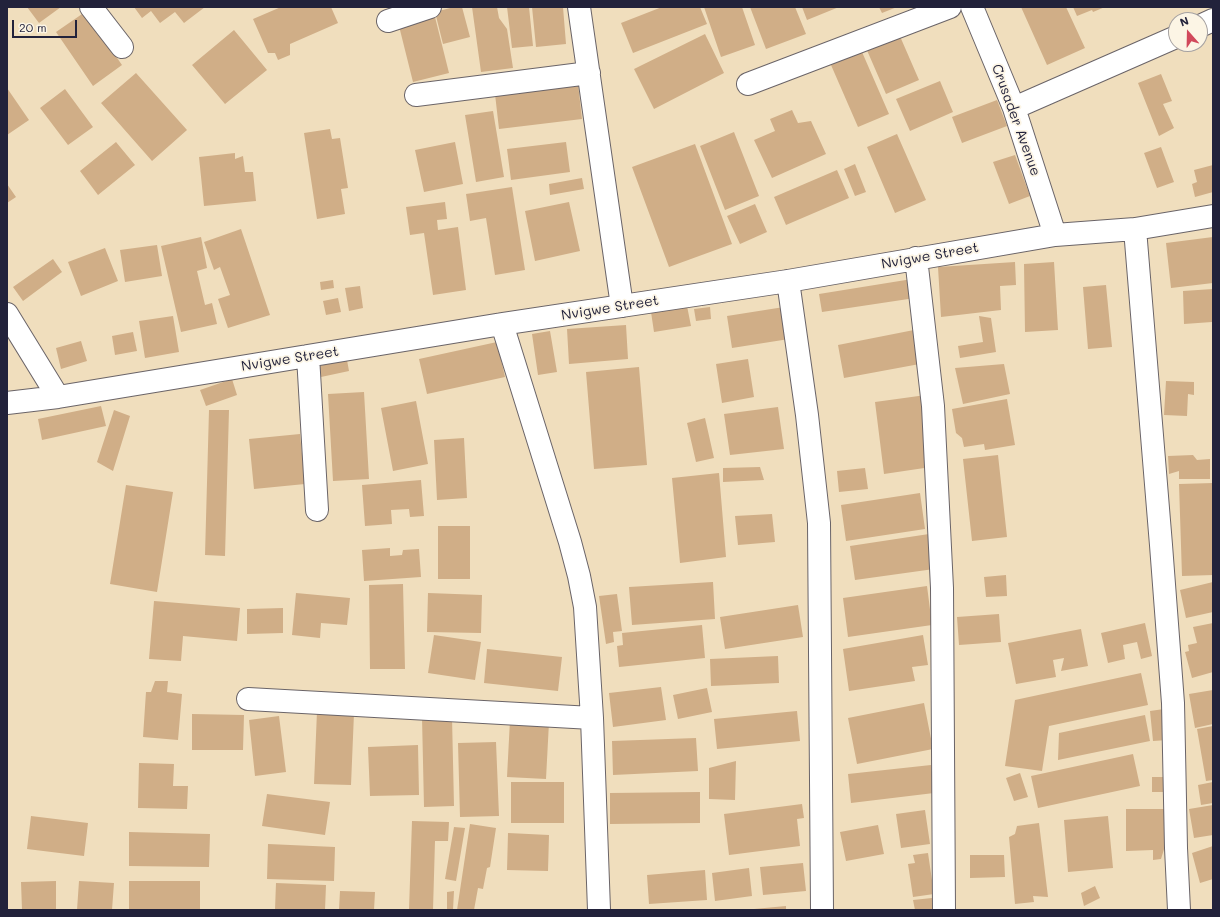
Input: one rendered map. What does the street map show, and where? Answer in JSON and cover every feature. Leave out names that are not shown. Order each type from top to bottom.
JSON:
[{"type":"street","points":[[91,7],[122,47]]},
{"type":"street","points":[[388,20],[430,7]]},
{"type":"street","points":[[580,7],[622,306]]},
{"type":"street","points":[[748,84],[950,7]]},
{"type":"street","name":"Crusader Avenue","points":[[972,7],[1014,108],[1055,235]]},
{"type":"street","points":[[1014,108],[1168,40]]},
{"type":"street","points":[[416,95],[589,73]]},
{"type":"street","name":"Nvigwe Street","points":[[7,402],[58,397],[502,324],[788,281],[1055,235],[1135,229],[1213,216]]},
{"type":"street","points":[[1135,229],[1161,537],[1172,695],[1179,910]]},
{"type":"street","points":[[916,258],[933,406],[942,588],[944,910]]},
{"type":"street","points":[[788,281],[807,415],[819,523],[822,910]]},
{"type":"street","points":[[7,314],[58,397]]},
{"type":"street","points":[[502,324],[570,542],[585,606],[592,718],[599,910]]},
{"type":"street","points":[[308,356],[317,510]]},
{"type":"street","points":[[248,699],[592,718]]},
{"type":"building","points":[[27,7],[61,7],[39,23]]},
{"type":"building","points":[[134,7],[205,7],[184,23],[175,12],[160,23],[151,11],[142,18]]},
{"type":"building","points":[[281,7],[331,7],[338,23],[290,44],[290,55],[278,60],[275,53],[268,53],[253,19]]},
{"type":"building","points":[[454,7],[462,7],[470,37],[443,44],[435,12]]},
{"type":"building","points":[[472,7],[497,7],[499,18],[507,29],[513,68],[481,72]]},
{"type":"building","points":[[507,7],[529,7],[533,46],[512,48]]},
{"type":"building","points":[[532,7],[563,7],[566,44],[536,47]]},
{"type":"building","points":[[662,7],[700,7],[707,24],[633,53],[621,23]]},
{"type":"building","points":[[704,7],[742,7],[755,45],[721,57]]},
{"type":"building","points":[[750,7],[795,7],[806,34],[766,49]]},
{"type":"building","points":[[802,7],[839,7],[807,20]]},
{"type":"building","points":[[879,7],[897,7],[882,13]]},
{"type":"building","points":[[1021,7],[1066,7],[1085,48],[1047,65]]},
{"type":"building","points":[[1073,7],[1105,7],[1077,16]]},
{"type":"building","points":[[85,12],[122,65],[93,86],[56,32]]},
{"type":"building","points":[[434,13],[449,73],[413,82],[398,22]]},
{"type":"building","points":[[234,30],[267,70],[225,104],[192,65]]},
{"type":"building","points":[[705,34],[724,73],[654,109],[634,69]]},
{"type":"building","points":[[899,34],[919,80],[886,94],[866,48]]},
{"type":"building","points":[[862,52],[889,114],[858,127],[831,65]]},
{"type":"building","points":[[136,73],[187,130],[152,161],[101,103]]},
{"type":"building","points":[[1161,74],[1172,101],[1163,104],[1174,128],[1159,136],[1138,83]]},
{"type":"building","points":[[940,81],[953,112],[910,131],[896,99]]},
{"type":"building","points":[[578,84],[582,119],[499,129],[495,94]]},
{"type":"building","points":[[7,88],[29,120],[7,135]]},
{"type":"building","points":[[65,89],[93,127],[68,145],[40,108]]},
{"type":"building","points":[[997,100],[1007,126],[962,143],[952,117]]},
{"type":"building","points":[[792,110],[798,123],[811,121],[826,154],[772,178],[754,140],[775,131],[770,119]]},
{"type":"building","points":[[493,111],[504,177],[476,182],[465,115]]},
{"type":"building","points":[[330,129],[332,139],[340,138],[348,188],[341,189],[345,214],[317,219],[304,133]]},
{"type":"building","points":[[734,132],[759,196],[725,210],[700,146]]},
{"type":"building","points":[[897,134],[926,200],[895,213],[867,147]]},
{"type":"building","points":[[116,142],[135,165],[98,195],[80,171]]},
{"type":"building","points":[[455,142],[463,184],[424,192],[415,150]]},
{"type":"building","points":[[566,142],[570,172],[511,180],[507,149]]},
{"type":"building","points":[[695,144],[732,244],[669,267],[632,167]]},
{"type":"building","points":[[1161,147],[1174,182],[1157,188],[1144,153]]},
{"type":"building","points":[[235,153],[235,159],[243,156],[245,172],[253,172],[256,201],[204,206],[199,157]]},
{"type":"building","points":[[1015,155],[1030,196],[1009,204],[993,162]]},
{"type":"building","points":[[855,164],[866,192],[855,196],[844,169]]},
{"type":"building","points":[[1213,165],[1213,192],[1195,197],[1192,184],[1197,182],[1194,170]]},
{"type":"building","points":[[837,170],[849,198],[786,225],[774,197]]},
{"type":"building","points":[[582,178],[584,189],[550,195],[549,184]]},
{"type":"building","points":[[7,184],[16,197],[7,203]]},
{"type":"building","points":[[512,187],[525,270],[495,275],[486,218],[470,221],[466,194]]},
{"type":"building","points":[[445,202],[447,219],[437,220],[438,230],[458,227],[466,290],[433,295],[424,233],[410,235],[406,207]]},
{"type":"building","points":[[569,202],[580,251],[535,261],[525,211]]},
{"type":"building","points":[[755,204],[767,232],[740,244],[727,216]]},
{"type":"building","points":[[241,229],[270,315],[228,328],[218,299],[230,295],[220,267],[214,270],[204,242]]},
{"type":"building","points":[[201,237],[207,268],[197,271],[205,305],[212,303],[217,324],[181,332],[161,246]]},
{"type":"building","points":[[1213,237],[1213,283],[1171,288],[1166,243]]},
{"type":"building","points":[[157,245],[162,276],[125,282],[120,250]]},
{"type":"building","points":[[105,248],[118,281],[81,296],[68,262]]},
{"type":"building","points":[[53,259],[62,272],[23,301],[13,287]]},
{"type":"building","points":[[1015,262],[1016,285],[1000,286],[1001,310],[941,317],[938,267]]},
{"type":"building","points":[[1054,262],[1058,330],[1025,332],[1024,264]]},
{"type":"building","points":[[912,279],[915,298],[822,312],[819,294]]},
{"type":"building","points":[[333,280],[334,288],[321,290],[320,282]]},
{"type":"building","points":[[1106,285],[1112,347],[1088,349],[1083,287]]},
{"type":"building","points":[[360,286],[363,308],[349,311],[345,288]]},
{"type":"building","points":[[1213,289],[1212,322],[1184,324],[1183,291]]},
{"type":"building","points":[[338,298],[341,312],[326,315],[323,301]]},
{"type":"building","points":[[687,306],[691,326],[654,332],[651,312]]},
{"type":"building","points":[[710,307],[711,319],[696,321],[694,309]]},
{"type":"building","points":[[784,307],[789,339],[732,348],[727,316]]},
{"type":"building","points":[[173,316],[179,352],[145,358],[139,321]]},
{"type":"building","points":[[979,316],[991,318],[996,352],[960,358],[958,346],[983,342]]},
{"type":"building","points":[[626,325],[628,359],[569,364],[567,329]]},
{"type":"building","points":[[919,329],[925,363],[844,378],[838,345]]},
{"type":"building","points":[[550,331],[557,372],[538,375],[532,334]]},
{"type":"building","points":[[133,332],[137,351],[115,355],[112,336]]},
{"type":"building","points":[[81,341],[87,361],[61,369],[56,348]]},
{"type":"building","points":[[497,342],[505,377],[427,394],[419,359]]},
{"type":"building","points":[[748,359],[754,397],[722,403],[716,364]]},
{"type":"building","points":[[347,360],[349,371],[321,377],[319,366]]},
{"type":"building","points":[[1004,364],[1010,394],[963,404],[955,368]]},
{"type":"building","points":[[639,367],[647,465],[594,469],[586,372]]},
{"type":"building","points":[[232,379],[237,395],[206,406],[200,390]]},
{"type":"building","points":[[1166,381],[1194,382],[1194,395],[1188,394],[1187,416],[1164,415]]},
{"type":"building","points":[[364,392],[369,479],[333,481],[328,394]]},
{"type":"building","points":[[926,395],[931,467],[884,474],[875,402]]},
{"type":"building","points":[[1007,399],[1015,445],[985,450],[984,444],[964,447],[962,438],[956,433],[952,409]]},
{"type":"building","points":[[416,401],[428,464],[393,471],[381,408]]},
{"type":"building","points":[[101,406],[106,426],[42,440],[38,419]]},
{"type":"building","points":[[778,407],[784,449],[730,455],[724,414]]},
{"type":"building","points":[[114,410],[130,416],[113,471],[97,462]]},
{"type":"building","points":[[209,410],[229,410],[225,556],[205,555]]},
{"type":"building","points":[[705,418],[714,458],[696,462],[687,423]]},
{"type":"building","points":[[300,434],[305,484],[254,489],[249,439]]},
{"type":"building","points":[[464,438],[467,498],[437,500],[434,440]]},
{"type":"building","points":[[998,455],[1007,537],[972,541],[963,459]]},
{"type":"building","points":[[1193,455],[1197,460],[1210,459],[1210,479],[1179,479],[1179,471],[1169,474],[1168,456]]},
{"type":"building","points":[[760,467],[764,480],[723,482],[723,468]]},
{"type":"building","points":[[865,468],[868,489],[839,492],[837,471]]},
{"type":"building","points":[[719,473],[726,557],[680,563],[672,478]]},
{"type":"building","points":[[421,480],[424,516],[410,517],[409,509],[391,510],[392,524],[365,526],[362,485]]},
{"type":"building","points":[[1213,483],[1213,575],[1182,576],[1179,484]]},
{"type":"building","points":[[126,485],[173,492],[157,592],[110,584]]},
{"type":"building","points":[[920,493],[925,529],[846,541],[841,505]]},
{"type":"building","points":[[772,514],[775,542],[738,545],[735,516]]},
{"type":"building","points":[[438,526],[470,526],[470,579],[438,579]]},
{"type":"building","points":[[929,534],[934,569],[855,580],[850,546]]},
{"type":"building","points":[[390,548],[390,556],[402,555],[403,550],[419,549],[421,577],[364,581],[362,550]]},
{"type":"building","points":[[1006,575],[1007,596],[986,597],[984,577]]},
{"type":"building","points":[[713,582],[715,619],[632,625],[629,587]]},
{"type":"building","points":[[1213,582],[1213,612],[1186,618],[1180,590]]},
{"type":"building","points":[[403,584],[405,669],[370,669],[369,585]]},
{"type":"building","points":[[927,586],[932,625],[848,637],[843,598]]},
{"type":"building","points":[[296,593],[350,598],[347,625],[321,623],[320,638],[292,635]]},
{"type":"building","points":[[428,593],[482,595],[481,633],[427,632]]},
{"type":"building","points":[[617,594],[622,631],[613,632],[614,642],[606,644],[599,596]]},
{"type":"building","points":[[154,601],[240,608],[237,641],[183,636],[181,661],[149,659]]},
{"type":"building","points":[[798,605],[803,637],[725,649],[720,617]]},
{"type":"building","points":[[283,608],[283,633],[247,634],[247,609]]},
{"type":"building","points":[[999,614],[1001,642],[959,645],[957,617]]},
{"type":"building","points":[[1145,623],[1152,656],[1141,659],[1137,642],[1123,645],[1125,659],[1108,663],[1101,633]]},
{"type":"building","points":[[1213,623],[1213,672],[1192,678],[1185,652],[1189,651],[1188,645],[1197,643],[1193,627]]},
{"type":"building","points":[[702,625],[705,658],[619,667],[617,646],[623,645],[622,633]]},
{"type":"building","points":[[1081,629],[1088,666],[1061,671],[1064,658],[1053,660],[1056,677],[1016,684],[1008,643]]},
{"type":"building","points":[[434,635],[481,642],[475,680],[428,673]]},
{"type":"building","points":[[923,635],[928,665],[912,667],[915,681],[849,691],[843,649]]},
{"type":"building","points":[[487,649],[562,657],[558,691],[484,683]]},
{"type":"building","points":[[778,656],[779,683],[711,686],[710,659]]},
{"type":"building","points":[[1141,673],[1148,705],[1049,726],[1042,771],[1005,766],[1015,700]]},
{"type":"building","points":[[155,681],[168,681],[167,692],[182,694],[178,740],[143,737],[146,692],[151,692]]},
{"type":"building","points":[[661,687],[666,720],[613,727],[609,693]]},
{"type":"building","points":[[707,688],[712,712],[678,719],[673,695]]},
{"type":"building","points":[[1213,690],[1213,724],[1195,728],[1189,694]]},
{"type":"building","points":[[924,703],[933,749],[857,764],[848,718]]},
{"type":"building","points":[[1164,709],[1168,740],[1153,741],[1150,711]]},
{"type":"building","points":[[317,711],[354,713],[351,785],[314,784]]},
{"type":"building","points":[[797,711],[800,741],[717,749],[714,719]]},
{"type":"building","points":[[192,714],[244,715],[243,750],[192,750]]},
{"type":"building","points":[[1145,715],[1150,741],[1058,760],[1059,733]]},
{"type":"building","points":[[279,716],[286,772],[255,776],[249,720]]},
{"type":"building","points":[[422,717],[452,717],[454,806],[424,807]]},
{"type":"building","points":[[510,720],[549,722],[546,779],[507,777]]},
{"type":"building","points":[[1213,726],[1213,780],[1206,781],[1197,729]]},
{"type":"building","points":[[696,738],[698,771],[613,775],[612,741]]},
{"type":"building","points":[[496,742],[499,816],[460,817],[458,743]]},
{"type":"building","points":[[418,745],[419,795],[370,796],[368,747]]},
{"type":"building","points":[[1133,754],[1140,786],[1038,808],[1031,776]]},
{"type":"building","points":[[736,761],[735,800],[709,799],[709,768]]},
{"type":"building","points":[[139,763],[174,764],[173,786],[188,786],[187,809],[138,808]]},
{"type":"building","points":[[931,765],[934,793],[851,803],[848,774]]},
{"type":"building","points":[[1020,773],[1028,797],[1014,801],[1006,778]]},
{"type":"building","points":[[1152,777],[1165,777],[1165,792],[1152,792]]},
{"type":"building","points":[[511,782],[564,782],[564,823],[511,823]]},
{"type":"building","points":[[1213,782],[1213,803],[1201,805],[1198,785]]},
{"type":"building","points":[[700,792],[700,823],[610,824],[610,793]]},
{"type":"building","points":[[267,794],[330,802],[325,835],[262,826]]},
{"type":"building","points":[[802,804],[804,818],[797,819],[800,846],[729,855],[724,814]]},
{"type":"building","points":[[1213,805],[1213,835],[1194,838],[1189,809]]},
{"type":"building","points":[[1126,809],[1165,809],[1165,846],[1161,859],[1153,860],[1153,850],[1126,851]]},
{"type":"building","points":[[925,810],[930,844],[901,848],[896,814]]},
{"type":"building","points":[[31,816],[88,823],[84,856],[27,849]]},
{"type":"building","points":[[1108,816],[1113,868],[1068,872],[1064,820]]},
{"type":"building","points":[[412,821],[449,822],[448,841],[435,841],[433,910],[409,910]]},
{"type":"building","points":[[1039,823],[1048,897],[1033,896],[1034,902],[1015,904],[1009,837],[1015,834],[1017,826]]},
{"type":"building","points":[[470,824],[496,828],[490,867],[487,868],[483,889],[478,888],[474,910],[457,910]]},
{"type":"building","points":[[878,825],[884,854],[846,861],[840,832]]},
{"type":"building","points":[[454,827],[465,828],[456,881],[445,879]]},
{"type":"building","points":[[129,832],[210,834],[209,867],[129,866]]},
{"type":"building","points":[[508,833],[549,835],[548,871],[507,870]]},
{"type":"building","points":[[268,844],[335,847],[334,881],[267,879]]},
{"type":"building","points":[[1213,846],[1213,879],[1200,883],[1192,853]]},
{"type":"building","points":[[928,853],[934,894],[913,897],[908,864],[915,863],[913,855]]},
{"type":"building","points":[[970,855],[1004,855],[1005,877],[970,878]]},
{"type":"building","points":[[803,863],[806,891],[763,895],[760,867]]},
{"type":"building","points":[[749,868],[752,896],[715,901],[712,873]]},
{"type":"building","points":[[705,870],[707,900],[649,904],[647,875]]},
{"type":"building","points":[[56,881],[56,910],[22,910],[21,882]]},
{"type":"building","points":[[79,881],[114,883],[112,910],[77,910]]},
{"type":"building","points":[[129,881],[200,881],[200,910],[129,910]]},
{"type":"building","points":[[276,883],[326,885],[325,910],[275,910]]},
{"type":"building","points":[[1095,886],[1100,898],[1084,906],[1081,893]]},
{"type":"building","points":[[340,891],[375,892],[374,910],[339,910]]},
{"type":"building","points":[[454,891],[453,910],[447,910],[447,892]]},
{"type":"building","points":[[932,898],[933,910],[915,910],[913,900]]},
{"type":"building","points":[[786,906],[786,910],[754,910],[754,909]]}]
